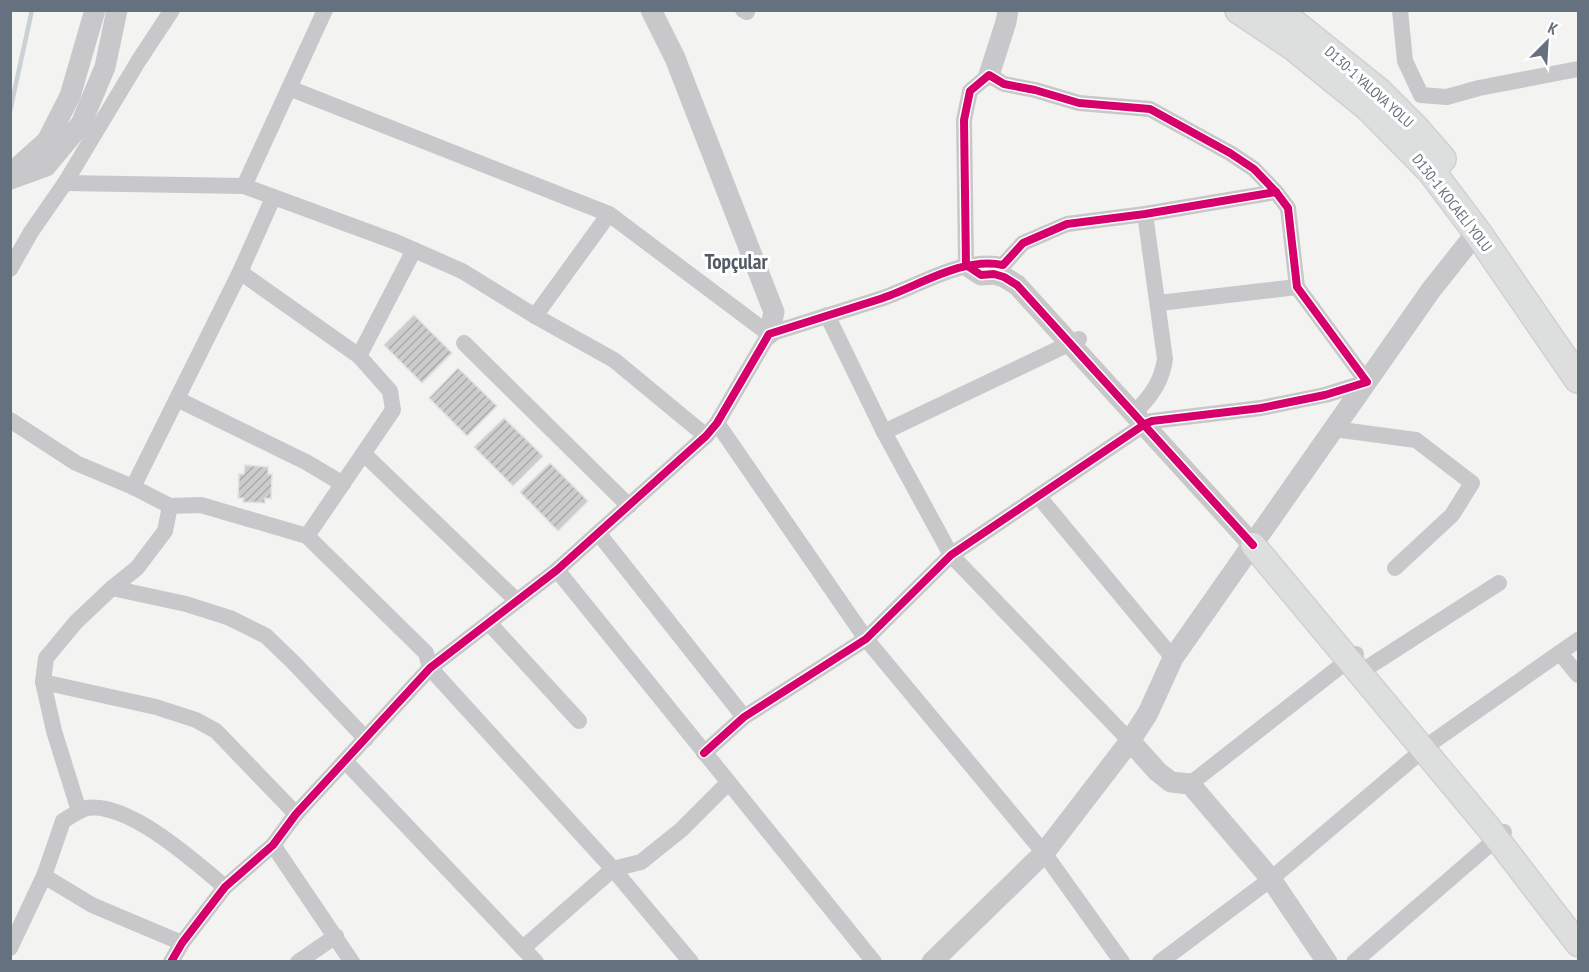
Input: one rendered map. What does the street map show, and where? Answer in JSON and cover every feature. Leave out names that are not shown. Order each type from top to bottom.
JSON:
[{"type":"highway","name":"D130-1 KOCAELİ YOLU","points":[[1239,10],[1294,46],[1368,107],[1431,171],[1477,232],[1578,379]]},
{"type":"highway","name":"D130-1 YALOVA YOLU","points":[[1277,10],[1354,70],[1414,127],[1476,202],[1578,346]]},
{"type":"main road","points":[[1255,541],[1578,929]]},
{"type":"main road","points":[[1501,835],[1578,944]]},
{"type":"street","points":[[10,174],[46,141],[70,96],[95,10]]},
{"type":"street","points":[[10,180],[46,166],[81,123],[105,67],[117,10]]},
{"type":"street","points":[[10,269],[31,232],[66,183],[139,60],[172,10]]},
{"type":"street","points":[[244,186],[325,10]]},
{"type":"street","points":[[171,962],[182,942],[225,887],[273,845],[296,814],[430,668],[557,570],[706,436],[717,423],[770,334],[774,312],[675,58],[651,10]]},
{"type":"street","points":[[966,265],[964,120],[970,91],[989,75],[1008,10]]},
{"type":"street","points":[[1400,10],[1405,61],[1421,95],[1447,97],[1479,88],[1578,69]]},
{"type":"street","points":[[989,75],[1004,84],[1035,90],[1079,104],[1150,109],[1230,153],[1254,169],[1276,192],[1287,208],[1297,287],[1367,382]]},
{"type":"street","points":[[289,88],[609,214],[770,334]]},
{"type":"street","points":[[66,183],[244,186],[414,250],[462,272],[614,360],[706,436]]},
{"type":"street","points":[[1003,265],[1023,243],[1067,224],[1145,214],[1276,192]]},
{"type":"street","points":[[133,487],[240,272],[273,198]]},
{"type":"street","points":[[535,316],[609,214]]},
{"type":"street","points":[[1145,214],[1165,358],[1163,374],[1153,393],[1146,417]]},
{"type":"street","points":[[932,962],[1044,853],[1130,741],[1148,713],[1173,658],[1431,290],[1477,232]]},
{"type":"street","points":[[359,356],[414,250]]},
{"type":"street","points":[[770,334],[882,298],[966,265],[990,262],[1003,265],[1021,276],[1075,340],[1255,541]]},
{"type":"street","points":[[966,265],[981,275],[994,274],[1017,285],[1075,340]]},
{"type":"street","points":[[240,272],[359,356],[390,391],[393,410],[307,536]]},
{"type":"street","points":[[1159,303],[1297,287]]},
{"type":"street","points":[[827,315],[884,432],[951,555],[1158,772],[1171,782],[1190,784],[1358,663],[1499,583]]},
{"type":"street","points":[[884,432],[1075,340]]},
{"type":"street","points":[[464,343],[629,506]]},
{"type":"street","points":[[704,753],[744,717],[866,639],[951,555],[1040,497],[1146,417],[1261,408],[1325,395],[1367,382]]},
{"type":"street","points":[[177,399],[306,462],[343,484]]},
{"type":"street","points":[[10,420],[76,463],[133,487],[170,506],[201,505],[307,536],[426,653],[430,668],[613,869],[691,962]]},
{"type":"street","points":[[717,423],[866,639],[1044,853],[1122,962]]},
{"type":"street","points":[[1334,429],[1416,440],[1472,483],[1452,515],[1395,568]]},
{"type":"street","points":[[364,454],[517,601]]},
{"type":"street","points":[[1040,497],[1173,658]]},
{"type":"street","points":[[79,811],[54,731],[43,682],[46,658],[76,622],[137,568],[165,531],[170,506]]},
{"type":"street","points":[[599,534],[744,717]]},
{"type":"street","points":[[557,570],[874,962]]},
{"type":"street","points":[[112,588],[186,604],[230,618],[266,636],[366,739]]},
{"type":"street","points":[[489,623],[579,721]]},
{"type":"street","points":[[1160,962],[1270,879],[1427,746],[1578,640]]},
{"type":"street","points":[[1560,653],[1578,675]]},
{"type":"street","points":[[43,682],[156,707],[196,720],[216,731],[296,814]]},
{"type":"street","points":[[345,761],[536,962]]},
{"type":"street","points":[[524,948],[613,869],[640,862],[681,830],[728,783]]},
{"type":"street","points":[[1190,784],[1270,879],[1327,962]]},
{"type":"street","points":[[10,948],[44,876],[63,821],[88,808],[119,812],[148,827],[225,887]]},
{"type":"street","points":[[1354,962],[1501,835]]},
{"type":"street","points":[[273,845],[352,962]]},
{"type":"street","points":[[44,876],[92,905],[182,942]]},
{"type":"street","points":[[298,962],[336,936]]},
{"type":"building","points":[[414,315],[452,353],[422,383],[384,345]]},
{"type":"building","points":[[458,368],[497,406],[467,436],[429,398]]},
{"type":"building","points":[[504,418],[543,456],[513,486],[474,447]]},
{"type":"building","points":[[550,463],[588,501],[558,531],[520,492]]},
{"type":"building","points":[[245,465],[268,467],[268,474],[272,474],[271,499],[265,498],[265,503],[243,502],[243,498],[238,498],[239,474],[244,474]]},
{"type":"waterway","points":[[10,111],[32,10]]},
{"type":"cycle path","points":[[704,753],[744,717],[866,639],[951,555],[1145,424],[1152,421],[1261,408],[1325,395],[1367,382],[1297,287],[1288,208],[1254,169],[1230,153],[1150,109],[1079,103],[1004,84],[989,75],[970,91],[964,120],[966,265],[981,275],[994,274],[1017,285],[1253,545]]},
{"type":"cycle path","points":[[171,962],[182,943],[225,887],[273,845],[296,814],[430,668],[557,570],[706,436],[717,423],[769,334],[880,299],[956,269],[988,263],[1003,265],[1023,243],[1067,224],[1145,214],[1276,192]]},
{"type":"district","name":"Topçular","points":[[736,262]]}]
